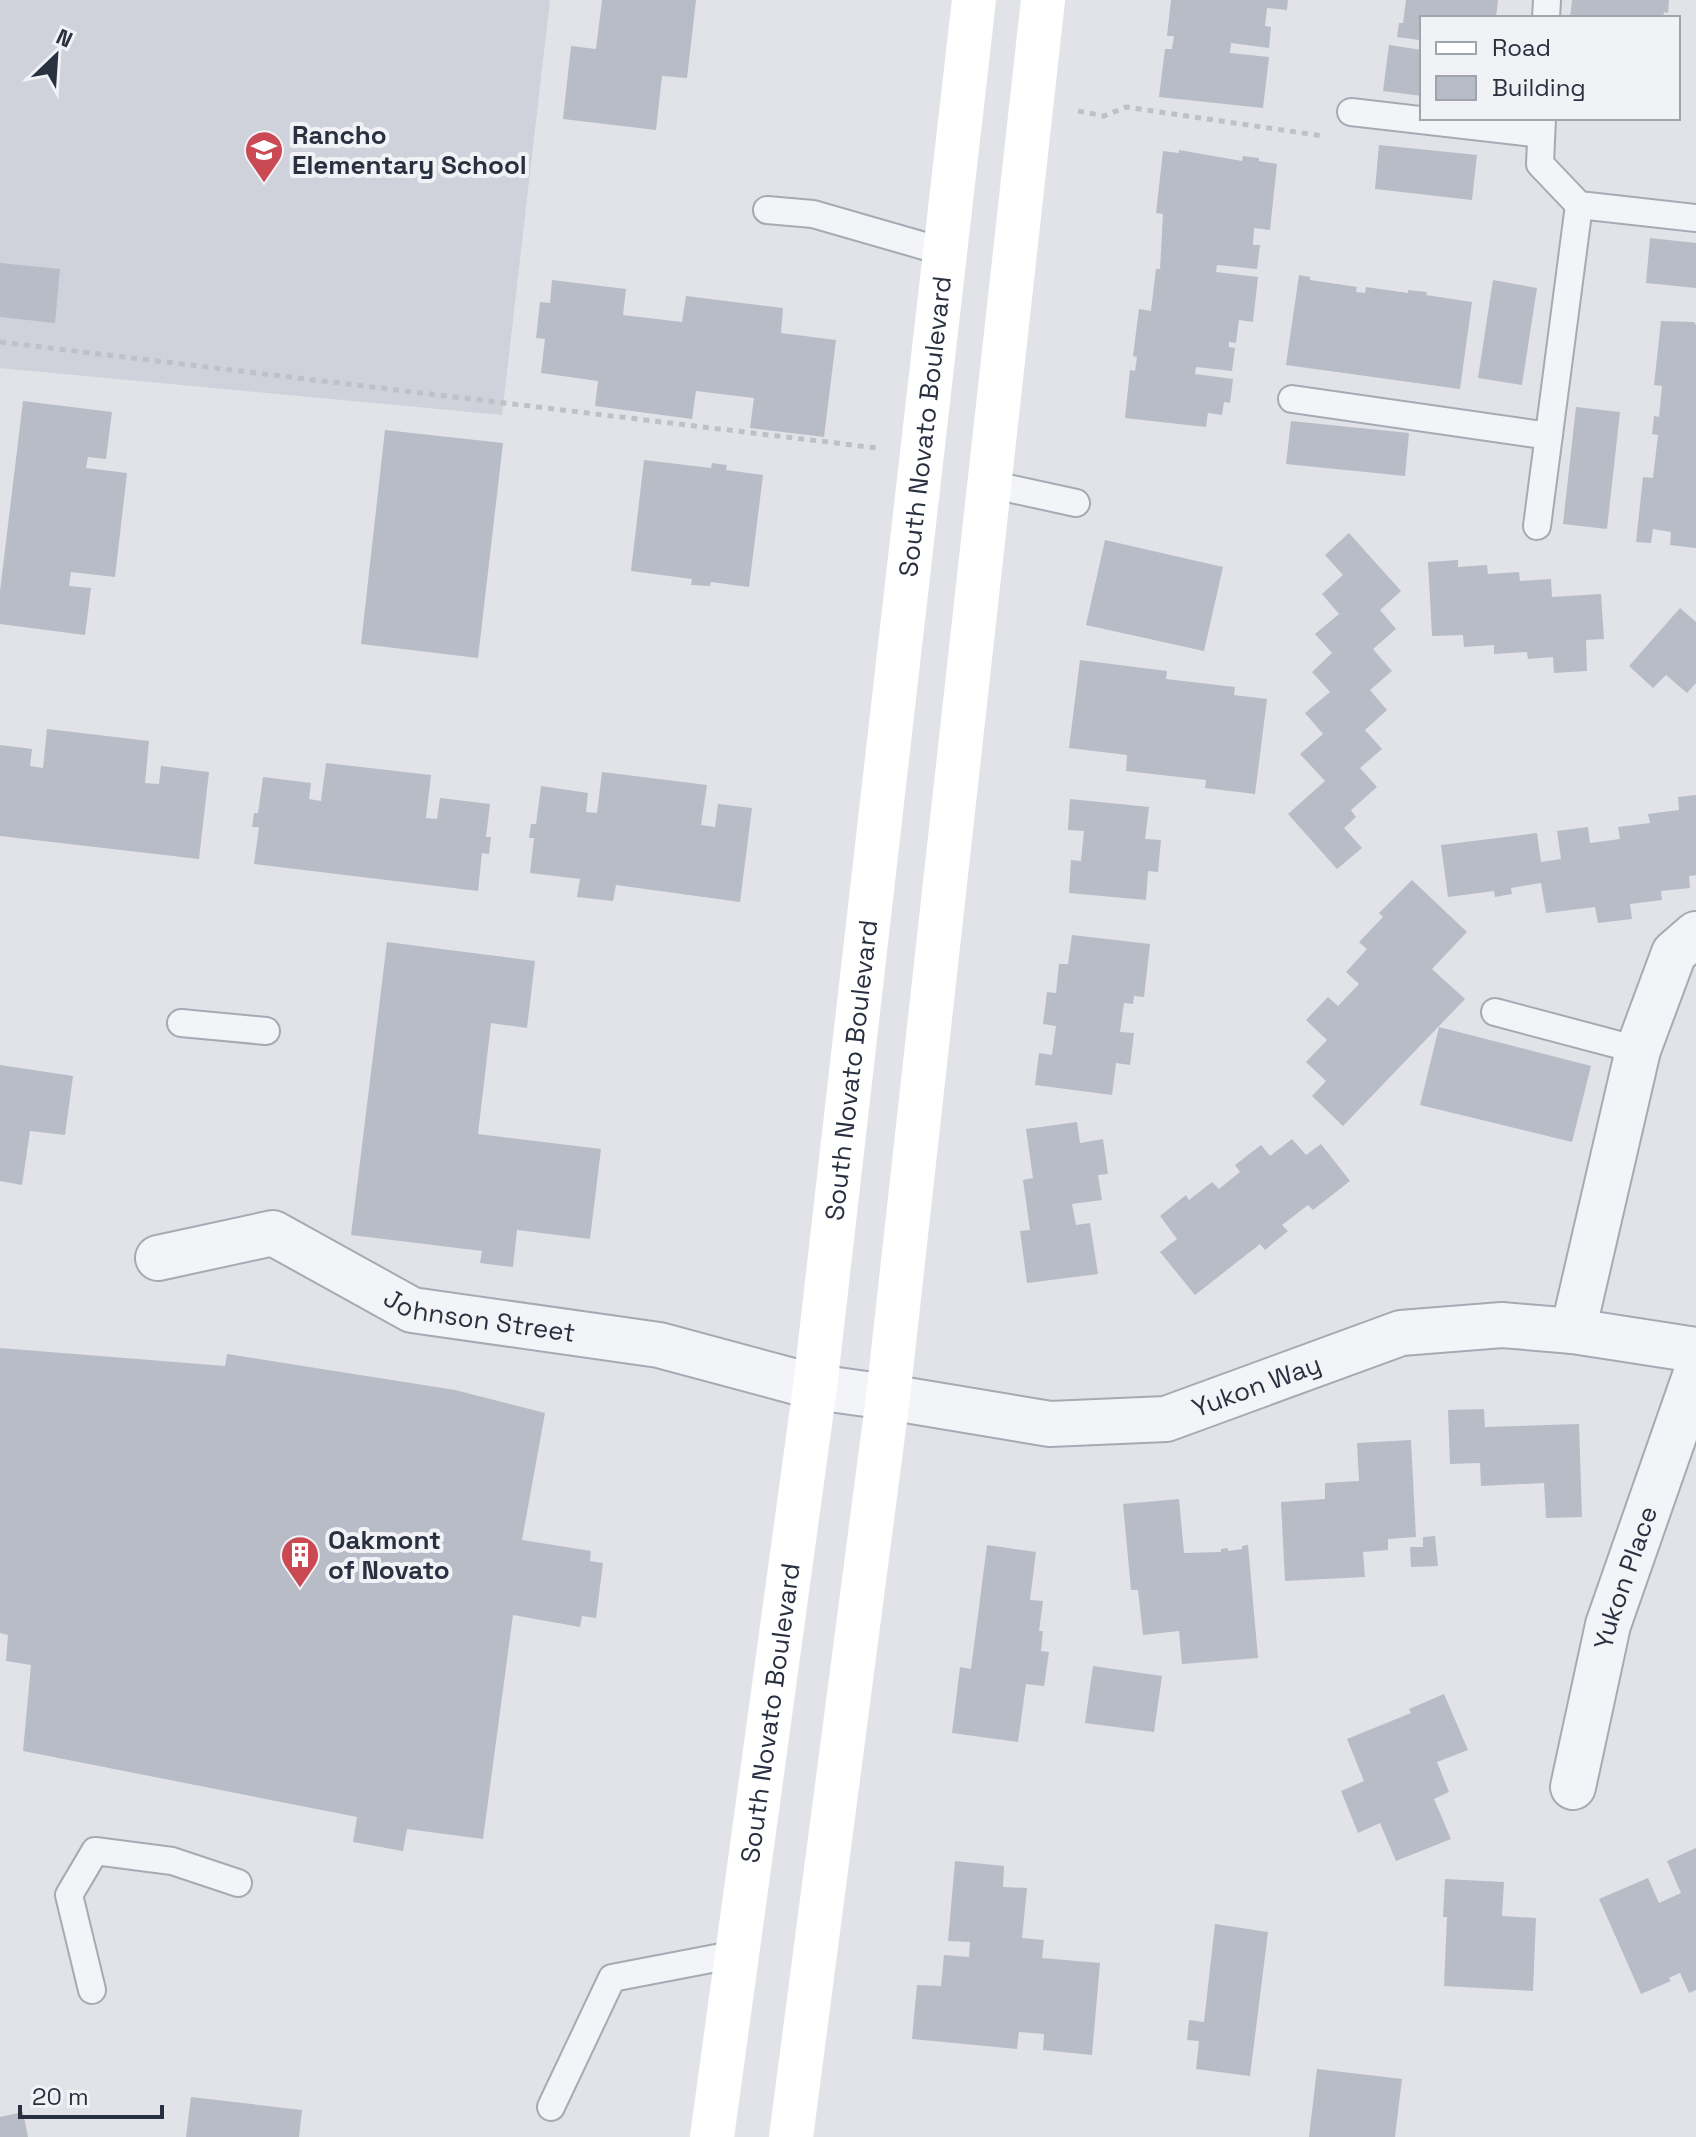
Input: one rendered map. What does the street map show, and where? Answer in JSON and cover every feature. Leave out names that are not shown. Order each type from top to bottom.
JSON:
[{"type":"main road","name":"South Novato Boulevard","points":[[712,2137],[815,1387],[974,0]]},
{"type":"main road","points":[[791,2137],[888,1397],[1043,0]]},
{"type":"street","points":[[1573,1331],[1638,1050],[1674,953],[1696,934]]},
{"type":"street","name":"Johnson Street","points":[[158,1258],[273,1233],[412,1310],[659,1345],[815,1387]]},
{"type":"street","name":"Yukon Way","points":[[815,1387],[1050,1424],[1166,1419],[1401,1333],[1502,1325],[1573,1331],[1696,1350]]},
{"type":"street","name":"Yukon Place","points":[[1573,1787],[1608,1625],[1696,1373]]},
{"type":"lane","points":[[1351,112],[1420,117]]},
{"type":"lane","points":[[1460,120],[1541,126],[1540,164],[1579,205],[1696,218]]},
{"type":"lane","points":[[1537,526],[1579,205]]},
{"type":"lane","points":[[767,210],[813,214],[945,252]]},
{"type":"lane","points":[[1292,399],[1549,436]]},
{"type":"lane","points":[[989,484],[1076,503]]},
{"type":"lane","points":[[1495,1012],[1638,1050]]},
{"type":"lane","points":[[181,1023],[266,1031]]},
{"type":"lane","points":[[92,1990],[69,1895],[95,1851],[172,1861],[238,1883]]},
{"type":"lane","points":[[551,2107],[612,1978],[737,1954]]},
{"type":"path","points":[[1031,101],[1104,116],[1126,107],[1322,136],[1351,112]]},
{"type":"path","points":[[0,342],[922,454]]},
{"type":"shaded area","name":"Rancho Elementary School","points":[[0,0],[550,0],[502,415],[0,368]]},
{"type":"building","points":[[602,0],[696,0],[687,78],[662,76],[656,130],[563,119],[571,46],[596,49]]},
{"type":"building","points":[[1171,0],[1288,0],[1287,10],[1267,8],[1265,26],[1271,27],[1269,48],[1231,43],[1230,53],[1269,57],[1263,108],[1159,97],[1165,49],[1172,49],[1174,36],[1167,36]]},
{"type":"building","points":[[1406,0],[1498,0],[1496,16],[1420,16],[1419,40],[1397,37],[1399,23],[1403,23]]},
{"type":"building","points":[[1572,0],[1669,0],[1668,13],[1664,12],[1663,16],[1570,16]]},
{"type":"building","points":[[1389,45],[1420,50],[1420,96],[1383,91]]},
{"type":"building","points":[[1379,145],[1477,155],[1472,200],[1375,189]]},
{"type":"building","points":[[1179,150],[1242,161],[1243,156],[1259,158],[1259,161],[1277,164],[1270,230],[1254,228],[1253,245],[1260,245],[1257,269],[1217,265],[1216,272],[1258,277],[1253,322],[1239,320],[1236,343],[1229,342],[1229,347],[1235,348],[1232,371],[1196,367],[1195,374],[1233,379],[1230,403],[1224,402],[1222,415],[1208,413],[1206,427],[1125,418],[1130,370],[1135,371],[1137,357],[1133,356],[1139,309],[1151,311],[1156,269],[1160,269],[1163,214],[1156,213],[1163,151],[1179,153]]},
{"type":"building","points":[[1650,238],[1696,243],[1696,288],[1646,283]]},
{"type":"building","points":[[0,263],[60,269],[55,323],[0,317]]},
{"type":"building","points":[[1299,275],[1310,277],[1310,280],[1357,287],[1356,292],[1365,293],[1366,287],[1408,293],[1408,290],[1472,302],[1460,389],[1286,365]]},
{"type":"building","points":[[552,280],[626,289],[623,315],[682,322],[686,296],[783,308],[781,333],[836,340],[824,437],[750,428],[754,398],[696,391],[692,419],[595,406],[598,381],[541,373],[545,339],[536,338],[540,302],[550,303]]},
{"type":"building","points":[[1493,280],[1537,288],[1522,385],[1478,378]]},
{"type":"building","points":[[1661,321],[1694,322],[1696,325],[1696,548],[1670,545],[1671,532],[1653,529],[1651,543],[1636,542],[1643,477],[1653,478],[1658,435],[1652,434],[1654,416],[1659,417],[1662,386],[1654,385]]},
{"type":"building","points":[[23,401],[112,412],[106,459],[88,457],[86,468],[127,473],[115,577],[71,572],[69,586],[91,588],[85,635],[0,624],[0,591]]},
{"type":"building","points":[[1576,407],[1620,412],[1607,529],[1563,524]]},
{"type":"building","points":[[1291,421],[1409,433],[1405,476],[1286,464]]},
{"type":"building","points":[[385,430],[503,443],[478,658],[361,644]]},
{"type":"building","points":[[644,460],[711,468],[712,463],[727,465],[726,470],[763,475],[749,587],[711,582],[710,586],[691,585],[692,579],[631,571]]},
{"type":"building","points":[[1349,533],[1401,591],[1380,610],[1396,629],[1373,649],[1392,671],[1370,690],[1387,710],[1365,730],[1382,749],[1360,768],[1377,787],[1351,810],[1356,817],[1344,828],[1362,848],[1337,869],[1288,814],[1325,781],[1300,754],[1323,734],[1305,713],[1330,692],[1312,672],[1332,653],[1315,634],[1339,614],[1322,594],[1343,575],[1325,555]]},
{"type":"building","points":[[1105,540],[1223,567],[1204,651],[1086,625]]},
{"type":"building","points":[[1458,560],[1458,567],[1487,565],[1488,574],[1519,572],[1520,581],[1551,579],[1552,597],[1601,594],[1604,639],[1586,640],[1587,671],[1554,673],[1553,657],[1528,659],[1527,652],[1494,654],[1494,645],[1464,647],[1463,635],[1432,636],[1428,562]]},
{"type":"building","points":[[1680,608],[1696,622],[1696,683],[1687,693],[1666,675],[1653,688],[1629,666]]},
{"type":"building","points":[[1080,660],[1167,671],[1166,679],[1235,687],[1234,695],[1267,699],[1255,794],[1205,788],[1206,780],[1126,771],[1127,755],[1069,748]]},
{"type":"building","points":[[47,729],[149,741],[145,783],[159,784],[161,766],[209,772],[199,859],[0,836],[0,745],[32,749],[30,766],[43,768]]},
{"type":"building","points":[[326,763],[431,775],[426,818],[437,819],[440,798],[490,804],[486,837],[491,837],[489,854],[482,853],[478,891],[254,864],[259,827],[252,827],[254,813],[258,813],[263,777],[311,783],[309,799],[321,801]]},
{"type":"building","points":[[602,772],[707,785],[701,825],[715,827],[718,804],[752,808],[740,902],[616,885],[613,901],[577,897],[580,879],[530,873],[534,838],[529,838],[531,824],[536,824],[541,786],[588,793],[586,812],[597,813]]},
{"type":"building","points":[[1696,795],[1696,875],[1689,876],[1690,888],[1661,891],[1662,900],[1630,904],[1632,919],[1598,923],[1595,907],[1546,913],[1541,883],[1511,888],[1512,894],[1495,897],[1494,891],[1448,897],[1441,845],[1537,833],[1541,862],[1561,859],[1557,831],[1588,827],[1590,843],[1620,839],[1618,827],[1650,823],[1648,814],[1679,810],[1678,797]]},
{"type":"building","points":[[1070,799],[1149,807],[1145,839],[1161,840],[1158,872],[1148,871],[1146,900],[1069,893],[1071,860],[1081,861],[1084,831],[1068,830]]},
{"type":"building","points":[[1412,880],[1467,932],[1432,969],[1465,999],[1343,1126],[1312,1096],[1326,1081],[1306,1062],[1327,1040],[1306,1020],[1328,997],[1338,1006],[1359,984],[1346,972],[1367,949],[1359,942],[1383,917],[1379,913]]},
{"type":"building","points":[[1072,935],[1150,944],[1144,997],[1134,996],[1133,1004],[1124,1003],[1120,1032],[1134,1033],[1130,1065],[1116,1063],[1112,1095],[1035,1085],[1039,1053],[1052,1055],[1056,1026],[1043,1024],[1047,992],[1056,993],[1059,964],[1068,964]]},
{"type":"building","points":[[387,942],[535,961],[527,1028],[491,1023],[478,1134],[601,1149],[590,1239],[517,1230],[513,1267],[480,1263],[482,1251],[351,1235]]},
{"type":"building","points":[[1439,1027],[1591,1066],[1572,1142],[1420,1105]]},
{"type":"building","points":[[0,1065],[73,1076],[65,1135],[30,1131],[22,1185],[0,1181]]},
{"type":"building","points":[[1077,1122],[1080,1143],[1103,1139],[1108,1174],[1098,1175],[1102,1200],[1072,1204],[1076,1225],[1090,1223],[1098,1274],[1027,1283],[1020,1231],[1030,1230],[1023,1180],[1033,1178],[1026,1129]]},
{"type":"building","points":[[1292,1139],[1306,1155],[1321,1144],[1350,1181],[1313,1210],[1308,1205],[1282,1225],[1288,1231],[1265,1250],[1260,1244],[1195,1295],[1160,1252],[1177,1239],[1160,1216],[1186,1195],[1189,1200],[1212,1182],[1219,1189],[1240,1172],[1235,1165],[1261,1145],[1270,1156]]},
{"type":"building","name":"Oakmont of Novato","points":[[0,1348],[225,1366],[227,1354],[455,1390],[545,1413],[522,1540],[591,1551],[590,1561],[603,1563],[596,1618],[582,1616],[580,1627],[513,1615],[483,1839],[407,1829],[403,1851],[353,1842],[357,1817],[23,1751],[31,1665],[6,1661],[8,1635],[0,1633]]},
{"type":"building","points":[[1484,1409],[1485,1427],[1579,1424],[1582,1517],[1546,1518],[1544,1483],[1481,1486],[1480,1463],[1450,1464],[1448,1410]]},
{"type":"building","points":[[1411,1440],[1416,1537],[1388,1539],[1388,1550],[1363,1552],[1365,1577],[1285,1581],[1281,1502],[1325,1499],[1325,1483],[1359,1481],[1357,1443]]},
{"type":"building","points":[[1179,1499],[1184,1553],[1221,1552],[1221,1549],[1242,1549],[1242,1546],[1248,1545],[1258,1658],[1182,1664],[1179,1631],[1143,1635],[1138,1590],[1131,1590],[1123,1504]]},
{"type":"building","points":[[1435,1536],[1438,1566],[1411,1567],[1410,1547],[1423,1547],[1423,1537]]},
{"type":"building","points":[[987,1545],[1036,1552],[1030,1600],[1043,1601],[1039,1631],[1043,1631],[1041,1651],[1049,1652],[1044,1686],[1026,1684],[1018,1742],[952,1733],[960,1667],[971,1669]]},
{"type":"building","points":[[1093,1666],[1162,1676],[1154,1732],[1085,1723]]},
{"type":"building","points":[[1444,1694],[1468,1750],[1437,1762],[1449,1792],[1434,1799],[1451,1839],[1396,1861],[1380,1823],[1358,1833],[1341,1791],[1364,1781],[1347,1739],[1411,1713],[1409,1709]]},
{"type":"building","points":[[1696,1848],[1696,1990],[1689,1993],[1680,1973],[1669,1978],[1671,1981],[1641,1994],[1599,1899],[1648,1878],[1659,1903],[1681,1893],[1667,1861]]},
{"type":"building","points":[[955,1861],[1004,1866],[1003,1887],[1027,1888],[1022,1938],[1044,1940],[1042,1958],[1100,1963],[1092,2055],[1043,2050],[1044,2034],[1019,2032],[1017,2049],[912,2039],[917,1985],[941,1986],[944,1955],[969,1957],[970,1942],[948,1941]]},
{"type":"building","points":[[1445,1879],[1504,1882],[1502,1916],[1536,1918],[1533,1991],[1444,1986]]},
{"type":"building","points":[[1215,1924],[1268,1932],[1250,2076],[1196,2069],[1199,2041],[1187,2040],[1189,2020],[1204,2022]]},
{"type":"building","points":[[1317,2069],[1402,2079],[1395,2137],[1309,2137]]},
{"type":"building","points":[[191,2097],[302,2110],[299,2137],[186,2137]]},
{"type":"building","points":[[23,2112],[28,2137],[0,2137],[0,2117]]},
{"type":"place","name":"Rancho Elementary School","points":[[264,184]]},
{"type":"place","name":"Oakmont of Novato","points":[[300,1589]]}]
